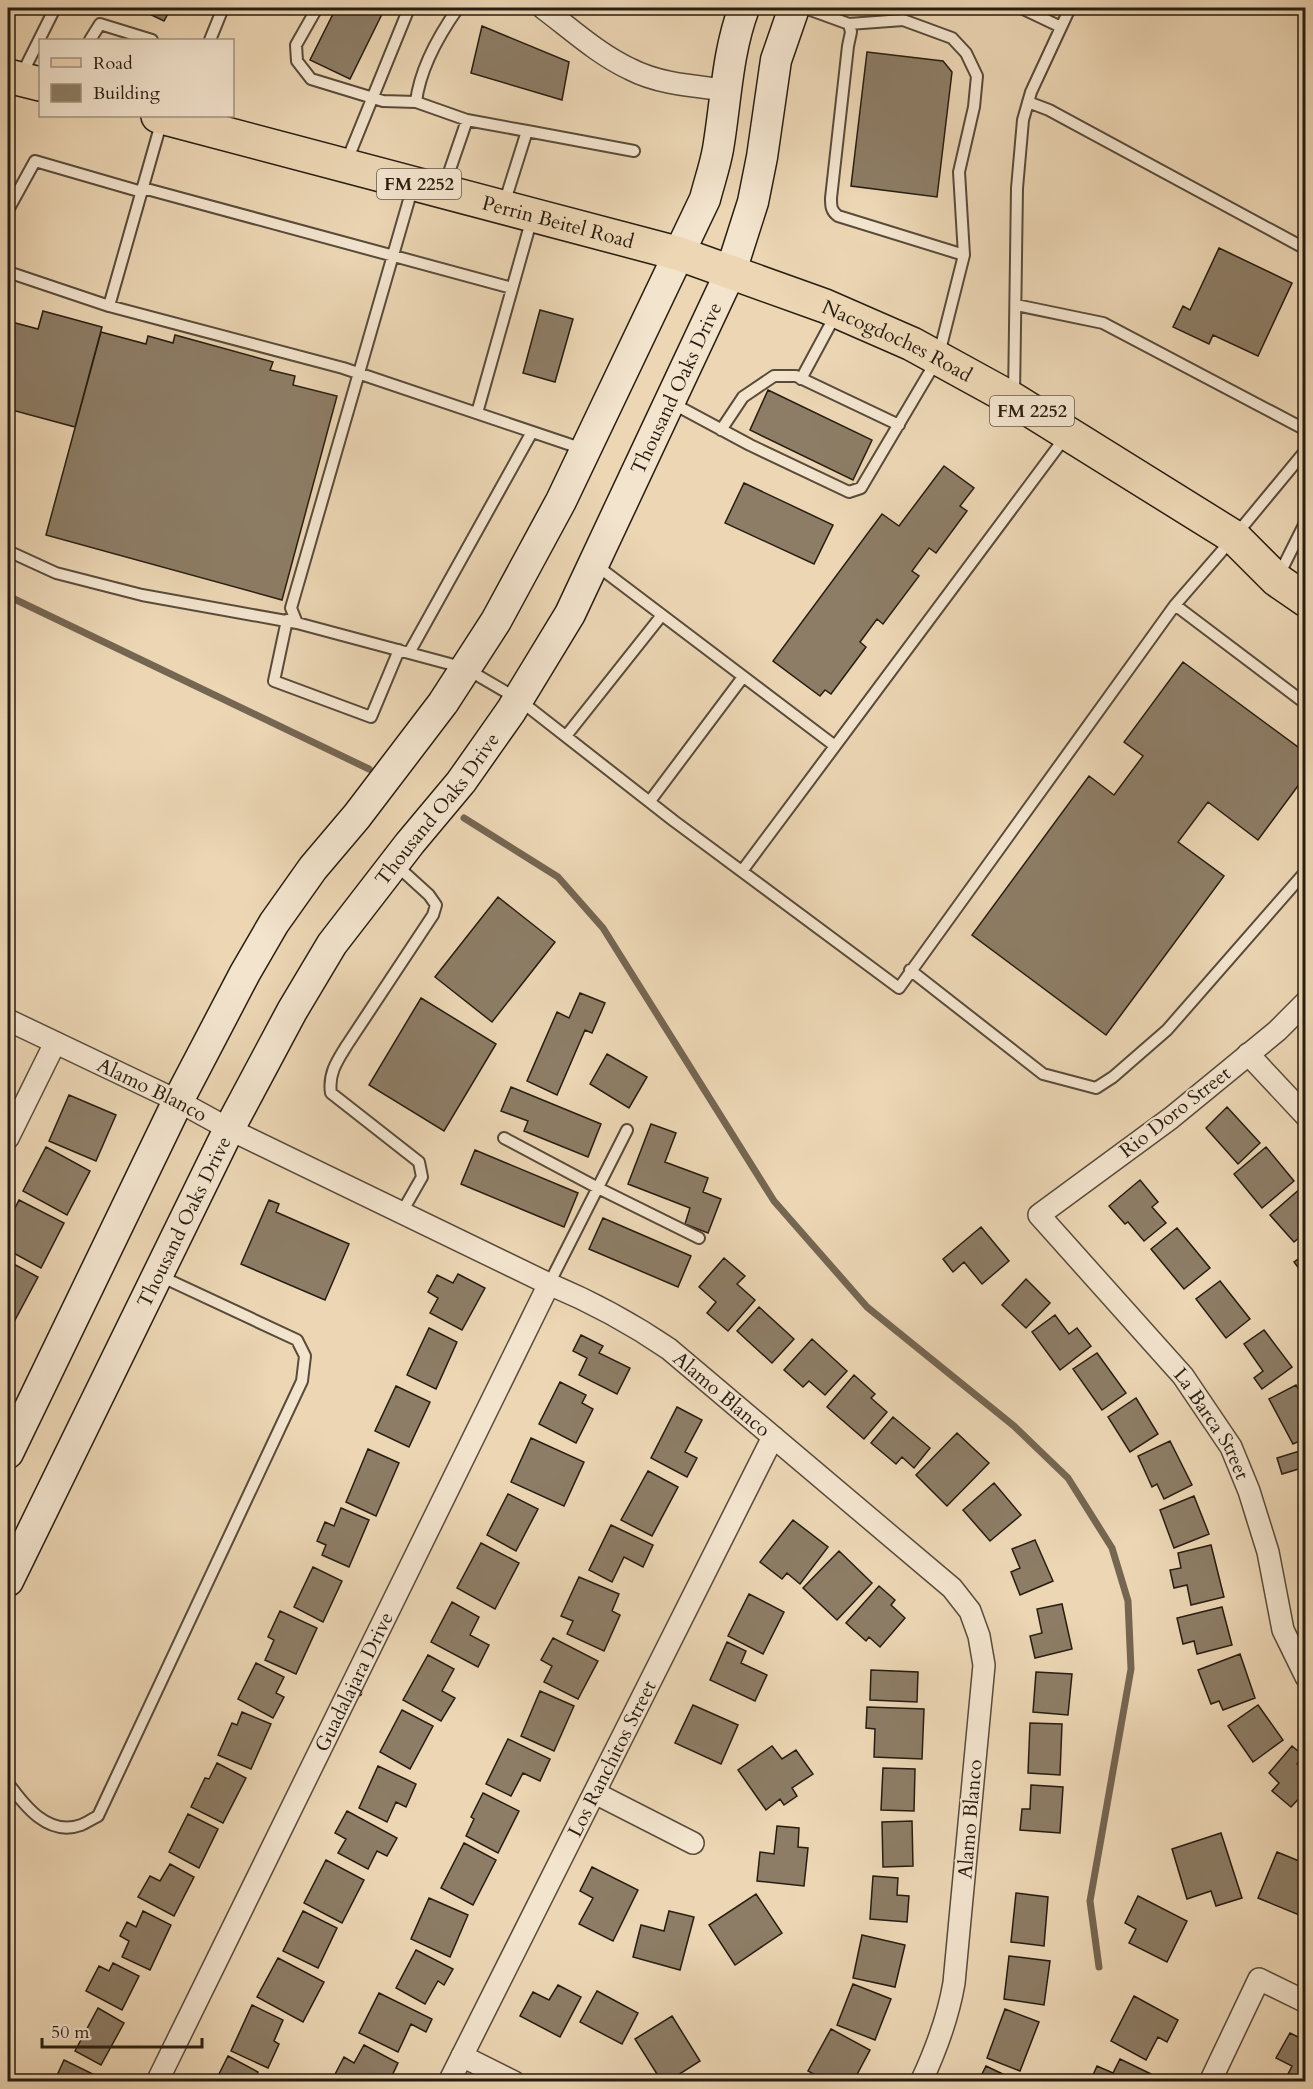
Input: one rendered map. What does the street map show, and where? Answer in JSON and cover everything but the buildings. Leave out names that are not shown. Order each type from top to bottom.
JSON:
[{"type":"main road","points":[[8,1453],[178,1101],[274,923],[313,868],[357,816],[443,703],[496,621],[561,501],[705,199],[718,150],[725,90],[739,20],[744,8]]},
{"type":"main road","name":"Thousand Oaks Drive","points":[[8,1581],[229,1129],[292,1011],[332,944],[394,863],[461,782],[518,699],[570,614],[731,271],[753,202],[776,60],[794,8]]},
{"type":"main road","name":"Perrin Beitel Road","points":[[177,118],[680,254]]},
{"type":"main road","name":"Nacogdoches Road","points":[[680,254],[838,311],[912,344],[1014,400],[1234,537],[1277,580],[1305,600]]},
{"type":"street","points":[[543,8],[600,51],[631,70],[680,84],[725,90]]},
{"type":"street","name":"Rio Doro Street","points":[[1039,1215],[1171,1118],[1278,1031],[1305,1002]]},
{"type":"street","name":"Alamo Blanco","points":[[8,1020],[549,1284],[593,1303],[631,1324],[669,1349],[952,1588],[970,1611],[984,1665],[954,1983],[948,2012],[934,2055],[921,2082]]},
{"type":"street","points":[[8,1138],[55,1043]]},
{"type":"street","points":[[1248,1054],[1305,1116]]},
{"type":"street","name":"La Barca Street","points":[[1039,1215],[1183,1376],[1231,1447],[1249,1491],[1268,1552],[1283,1630],[1305,1677]]},
{"type":"street","name":"Guadalajara Drive","points":[[157,2082],[549,1284]]},
{"type":"street","name":"Los Ranchitos Street","points":[[449,2082],[773,1437]]},
{"type":"street","points":[[595,1792],[693,1844]]},
{"type":"street","points":[[1210,2082],[1259,1979],[1305,2002]]},
{"type":"street","points":[[462,2056],[514,2082]]},
{"type":"lane","points":[[39,39],[55,8]]},
{"type":"lane","points":[[210,39],[223,8]]},
{"type":"lane","points":[[317,8],[296,45],[297,61],[311,79],[382,101],[416,102],[467,120],[634,151]]},
{"type":"lane","points":[[345,165],[409,8]]},
{"type":"lane","points":[[416,102],[418,85],[429,59],[447,22],[458,8]]},
{"type":"lane","points":[[669,402],[849,492],[861,488],[938,358],[964,255],[959,172],[974,107],[977,76],[966,53],[952,38],[903,21],[849,24],[805,8]]},
{"type":"lane","points":[[1021,8],[1037,11],[1061,27]]},
{"type":"lane","points":[[1014,400],[1017,189],[1023,120],[1028,102],[1070,8]]},
{"type":"lane","points":[[91,39],[100,24],[149,39]]},
{"type":"lane","points":[[849,24],[851,32],[846,58],[831,207],[838,216],[964,255]]},
{"type":"lane","points":[[18,81],[39,40]]},
{"type":"lane","points":[[1028,102],[1049,110],[1305,249]]},
{"type":"lane","points":[[109,306],[142,190],[177,118]]},
{"type":"lane","points":[[467,120],[428,187],[393,257],[291,608],[292,622],[274,681],[371,717],[404,652],[532,432]]},
{"type":"lane","points":[[477,413],[512,288],[527,131]]},
{"type":"lane","points":[[8,210],[35,161],[512,288]]},
{"type":"lane","points":[[8,272],[109,306],[360,374],[586,450]]},
{"type":"lane","points":[[1016,305],[1103,323],[1305,430]]},
{"type":"lane","points":[[801,378],[838,311]]},
{"type":"lane","points":[[721,430],[743,397],[774,376],[796,376],[899,425]]},
{"type":"lane","points":[[742,870],[1068,433]]},
{"type":"lane","points":[[8,551],[56,573],[142,595],[292,622],[465,668],[518,699],[899,988],[1175,605],[1305,450]]},
{"type":"lane","points":[[1277,580],[1305,521]]},
{"type":"lane","points":[[594,563],[835,746]]},
{"type":"lane","points":[[1175,605],[1305,704]]},
{"type":"lane","points":[[566,736],[662,615]]},
{"type":"lane","points":[[650,801],[743,677]]},
{"type":"lane","points":[[394,863],[436,905],[433,915],[336,1062],[329,1080],[331,1093],[419,1162],[422,1177],[402,1212]]},
{"type":"lane","points":[[910,970],[1042,1074],[1096,1088],[1113,1077],[1167,1030],[1305,871]]},
{"type":"lane","points":[[549,1284],[627,1130]]},
{"type":"lane","points":[[504,1138],[699,1238]]},
{"type":"lane","points":[[8,1783],[26,1808],[55,1827],[80,1826],[98,1816],[302,1381],[305,1356],[297,1340],[158,1275]]},
{"type":"waterway","points":[[8,596],[369,769]]},
{"type":"waterway","points":[[464,818],[558,877],[603,928],[774,1201],[867,1307],[1014,1426],[1068,1478],[1112,1548],[1128,1601],[1131,1669],[1090,1901],[1099,1967]]}]
